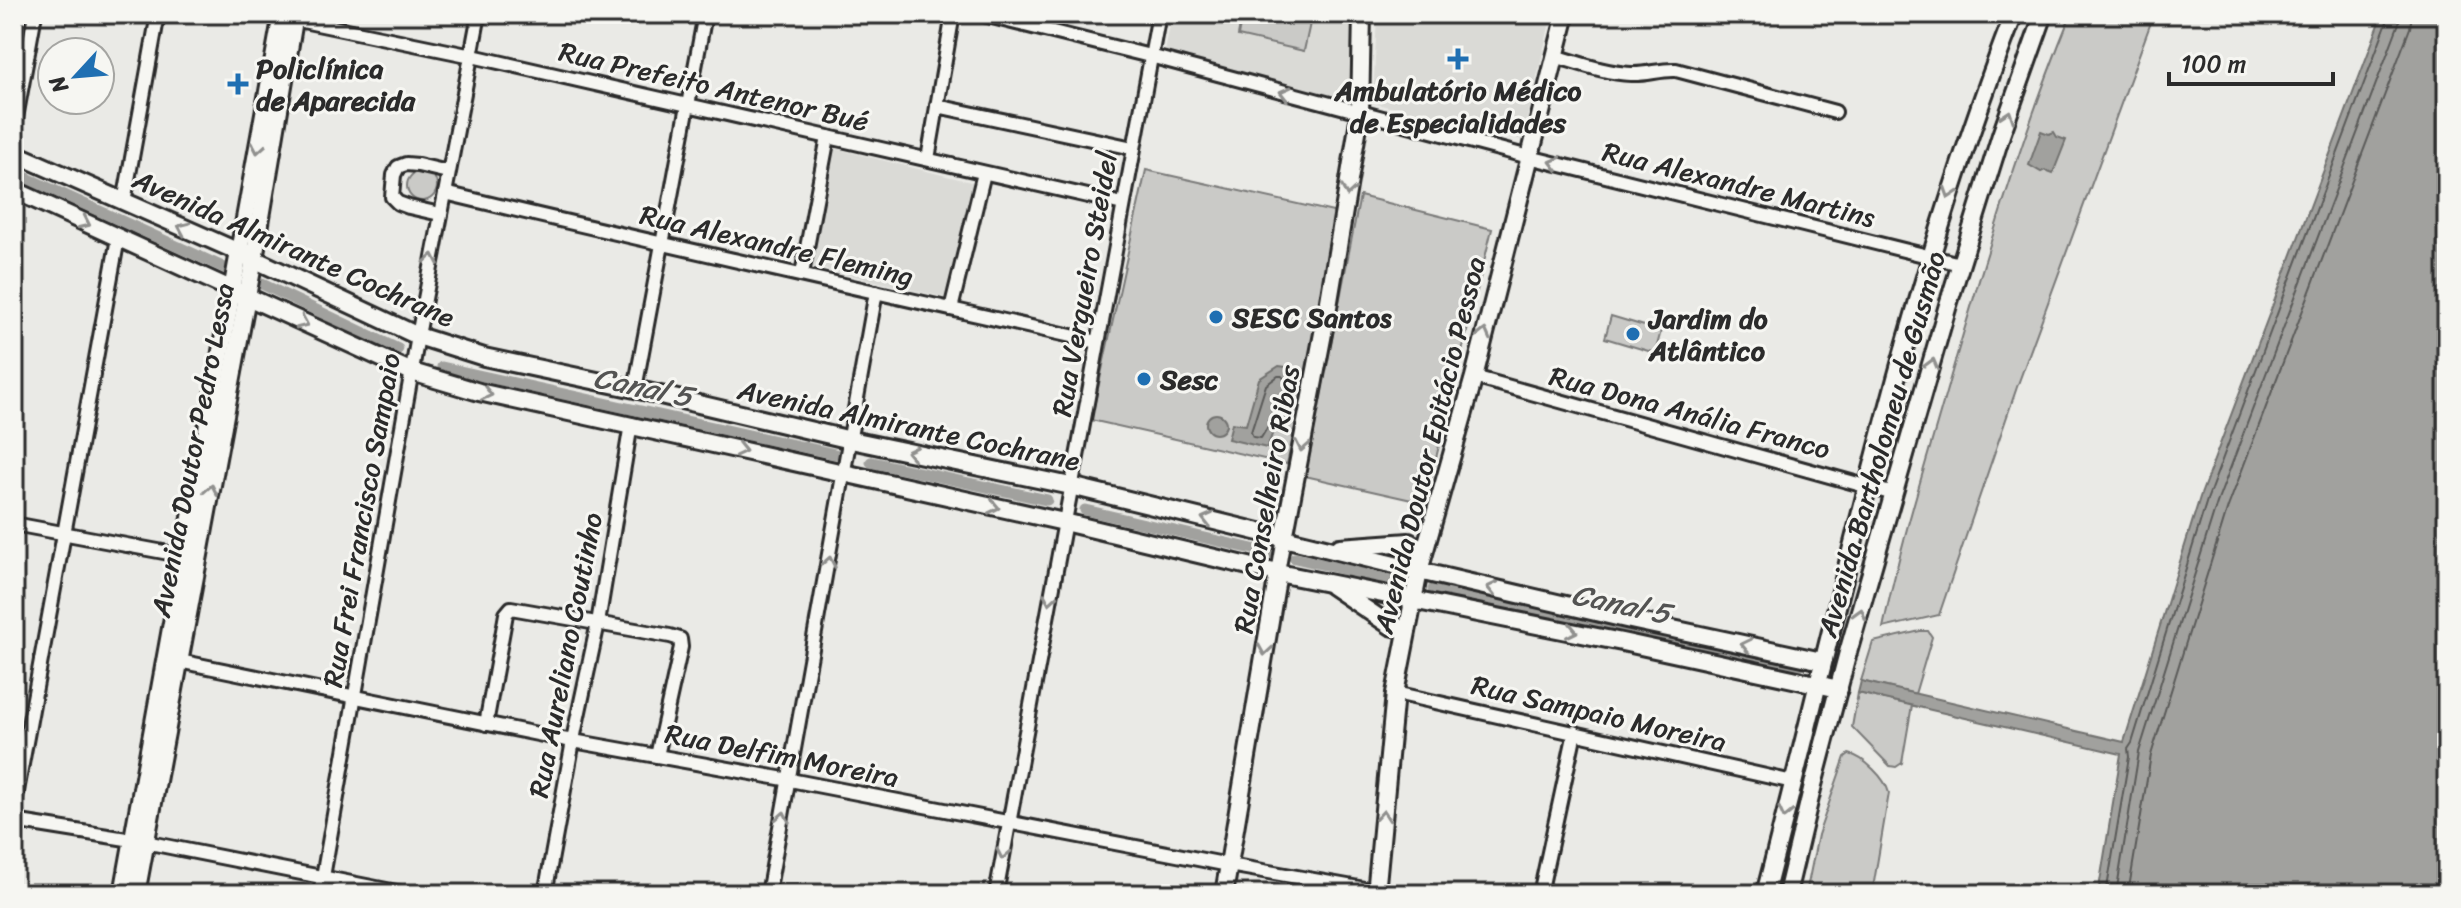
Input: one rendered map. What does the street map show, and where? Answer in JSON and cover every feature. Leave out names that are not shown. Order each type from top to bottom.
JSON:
[{"type":"main road","name":"Rua Conselheiro Ribas","points":[[1284,540],[1331,294],[1360,114],[1362,14]]},
{"type":"main road","name":"Avenida Doutor Epitácio Pessoa","points":[[1376,892],[1395,693],[1423,551],[1474,377],[1566,14]]},
{"type":"main road","name":"Avenida Bartholomeu de Gusmão","points":[[1765,894],[1866,485],[1930,256],[1968,138],[2014,14]]},
{"type":"main road","name":"Avenida Bartholomeu de Gusmão","points":[[1787,894],[1800,832],[1839,689],[1960,264],[2040,15]]},
{"type":"main road","name":"Avenida Doutor Pedro Lessa","points":[[136,894],[138,841],[185,556],[247,256],[284,16]]},
{"type":"main road","name":"Avenida Almirante Cochrane","points":[[14,153],[247,256],[418,340],[635,389],[850,443],[1070,488],[1328,548],[1416,586],[1839,689]]},
{"type":"main road","name":"Avenida Almirante Cochrane","points":[[14,190],[412,371],[479,392],[1065,519],[1324,581],[1416,586],[1626,619],[1822,661]]},
{"type":"main road","name":"Avenida Doutor Pedro Lessa","points":[[123,894],[179,661],[239,294]]},
{"type":"main road","points":[[1328,548],[1409,542],[1423,551]]},
{"type":"main road","name":"Rua Conselheiro Ribas","points":[[1224,894],[1278,571]]},
{"type":"main road","points":[[1324,581],[1391,626],[1407,630]]},
{"type":"street","points":[[14,129],[35,14]]},
{"type":"street","points":[[124,202],[158,14]]},
{"type":"street","name":"Rua Frei Francisco Sampaio","points":[[320,894],[440,214],[479,14]]},
{"type":"street","points":[[635,389],[705,14]]},
{"type":"street","points":[[928,159],[953,14]]},
{"type":"street","name":"Rua Alexandre Martins","points":[[980,14],[1150,56],[1360,114],[1960,264]]},
{"type":"street","name":"Rua Vergueiro Steidel","points":[[996,894],[1159,14]]},
{"type":"street","name":"Rua Prefeito Antenor Bué","points":[[284,16],[1123,204]]},
{"type":"street","points":[[1555,56],[1616,72],[1635,74],[1676,70],[1835,112]]},
{"type":"street","points":[[937,106],[1133,148]]},
{"type":"street","points":[[802,274],[828,137]]},
{"type":"street","points":[[440,214],[398,203],[392,197],[392,185],[398,167],[406,164],[448,172]]},
{"type":"street","points":[[951,309],[984,173]]},
{"type":"street","name":"Rua Alexandre Fleming","points":[[445,193],[662,245],[1098,342]]},
{"type":"street","points":[[14,808],[118,238]]},
{"type":"street","points":[[768,894],[876,292]]},
{"type":"street","name":"Rua Dona Anália Franco","points":[[1474,377],[1894,494]]},
{"type":"street","name":"Rua Aureliano Coutinho","points":[[545,894],[598,623],[631,424]]},
{"type":"street","points":[[14,524],[185,556]]},
{"type":"street","name":"Rua Conselheiro Ribas","points":[[1278,571],[1284,540]]},
{"type":"street","points":[[486,724],[506,614],[511,608],[598,623],[680,639],[681,647],[657,756]]},
{"type":"street","name":"Rua Delfim Moreira","points":[[179,661],[573,741],[1376,892]]},
{"type":"street","name":"Rua Sampaio Moreira","points":[[1395,693],[1793,782]]},
{"type":"street","points":[[1540,894],[1575,732]]},
{"type":"street","points":[[14,821],[138,841],[407,894]]},
{"type":"shaded area","points":[[1172,14],[1356,14],[1355,102],[1351,105],[1164,58]]},
{"type":"shaded area","points":[[1242,14],[1312,14],[1304,51],[1238,36]]},
{"type":"shaded area","name":"Ambulatório Médico de Especialidades","points":[[1377,14],[1552,14],[1522,140],[1373,103]]},
{"type":"shaded area","points":[[2071,14],[2154,14],[2017,387],[1939,615],[1883,628],[1914,504],[1991,243],[2020,150]]},
{"type":"shaded area","points":[[833,148],[975,183],[947,298],[810,266]]},
{"type":"shaded area","name":"SESC Santos","points":[[1146,170],[1342,214],[1287,464],[1091,420]]},
{"type":"shaded area","points":[[422,171],[433,175],[437,186],[433,197],[422,201],[411,197],[407,186],[411,175]]},
{"type":"shaded area","points":[[1360,196],[1492,229],[1425,503],[1305,476]]},
{"type":"shaded area","name":"Jardim do Atlântico","points":[[1611,316],[1661,331],[1655,353],[1605,338]]},
{"type":"shaded area","points":[[1928,631],[1932,637],[1915,694],[1861,681],[1873,642]]},
{"type":"shaded area","points":[[1858,693],[1912,705],[1902,763],[1896,767],[1890,766],[1852,727]]},
{"type":"shaded area","points":[[1849,754],[1873,769],[1889,793],[1872,894],[1806,894],[1818,835],[1845,757]]},
{"type":"water","points":[[2383,14],[2447,14],[2447,894],[2098,894],[2121,754],[1858,693],[1861,681],[2124,742],[2200,497]]},
{"type":"water","points":[[2041,131],[2054,132],[2057,137],[2066,140],[2053,173],[2041,172],[2029,165]]},
{"type":"water","points":[[1279,366],[1286,367],[1295,378],[1283,430],[1273,432],[1267,448],[1228,439],[1232,423],[1246,425],[1259,379]]},
{"type":"water","points":[[1216,414],[1223,417],[1226,424],[1223,431],[1216,434],[1209,431],[1206,424],[1209,417]]},
{"type":"waterway","name":"Canal 5","points":[[14,172],[225,268]]},
{"type":"waterway","name":"Canal 5","points":[[262,284],[398,349]]},
{"type":"waterway","name":"Canal 5","points":[[442,367],[835,454]]},
{"type":"waterway","name":"Canal 5","points":[[871,462],[1047,500]]},
{"type":"waterway","name":"Canal 5","points":[[1085,510],[1270,553]]},
{"type":"waterway","name":"Canal 5","points":[[1295,558],[1402,583]]},
{"type":"waterway","name":"Canal 5","points":[[1433,589],[1800,665]]},
{"type":"place","name":"Ambulatório Médico de Especialidades","points":[[1458,59]]},
{"type":"place","name":"Policlínica de Aparecida","points":[[238,84]]},
{"type":"place","name":"SESC Santos","points":[[1216,317]]},
{"type":"place","name":"Jardim do Atlântico","points":[[1633,334]]},
{"type":"place","name":"Sesc","points":[[1144,379]]}]
